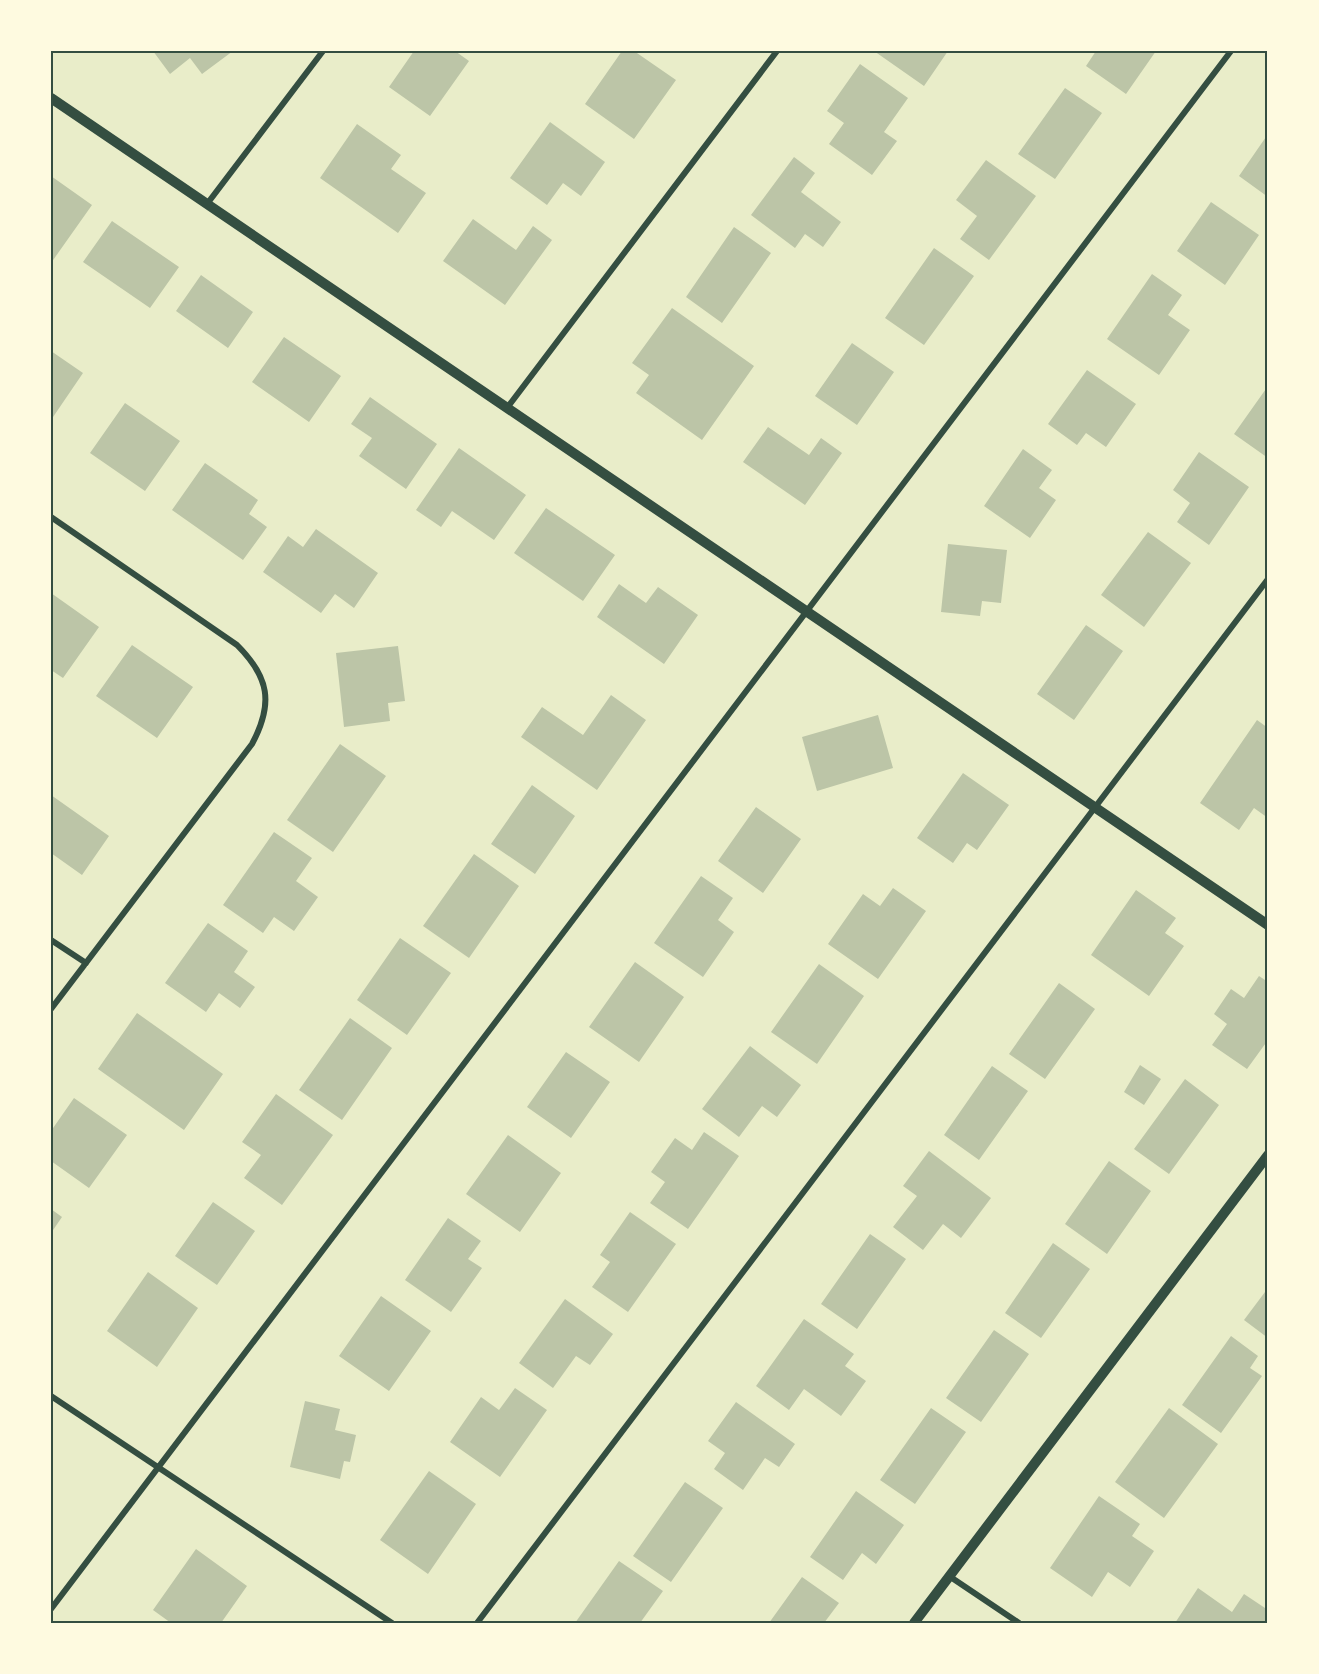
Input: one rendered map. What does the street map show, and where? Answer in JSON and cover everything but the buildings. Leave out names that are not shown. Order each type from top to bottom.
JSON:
[{"type":"street","points":[[207,204],[323,51]]},
{"type":"street","points":[[507,408],[777,51]]},
{"type":"street","points":[[51,1609],[1231,51]]},
{"type":"street","points":[[51,98],[1268,925]]},
{"type":"street","points":[[51,517],[237,645],[258,670],[263,681],[266,702],[262,724],[252,744],[51,1009]]},
{"type":"street","points":[[477,1623],[1268,579]]},
{"type":"street","points":[[51,940],[86,963]]},
{"type":"street","points":[[914,1623],[1268,1155]]},
{"type":"street","points":[[51,1396],[392,1623]]},
{"type":"street","points":[[949,1576],[1019,1623]]}]
